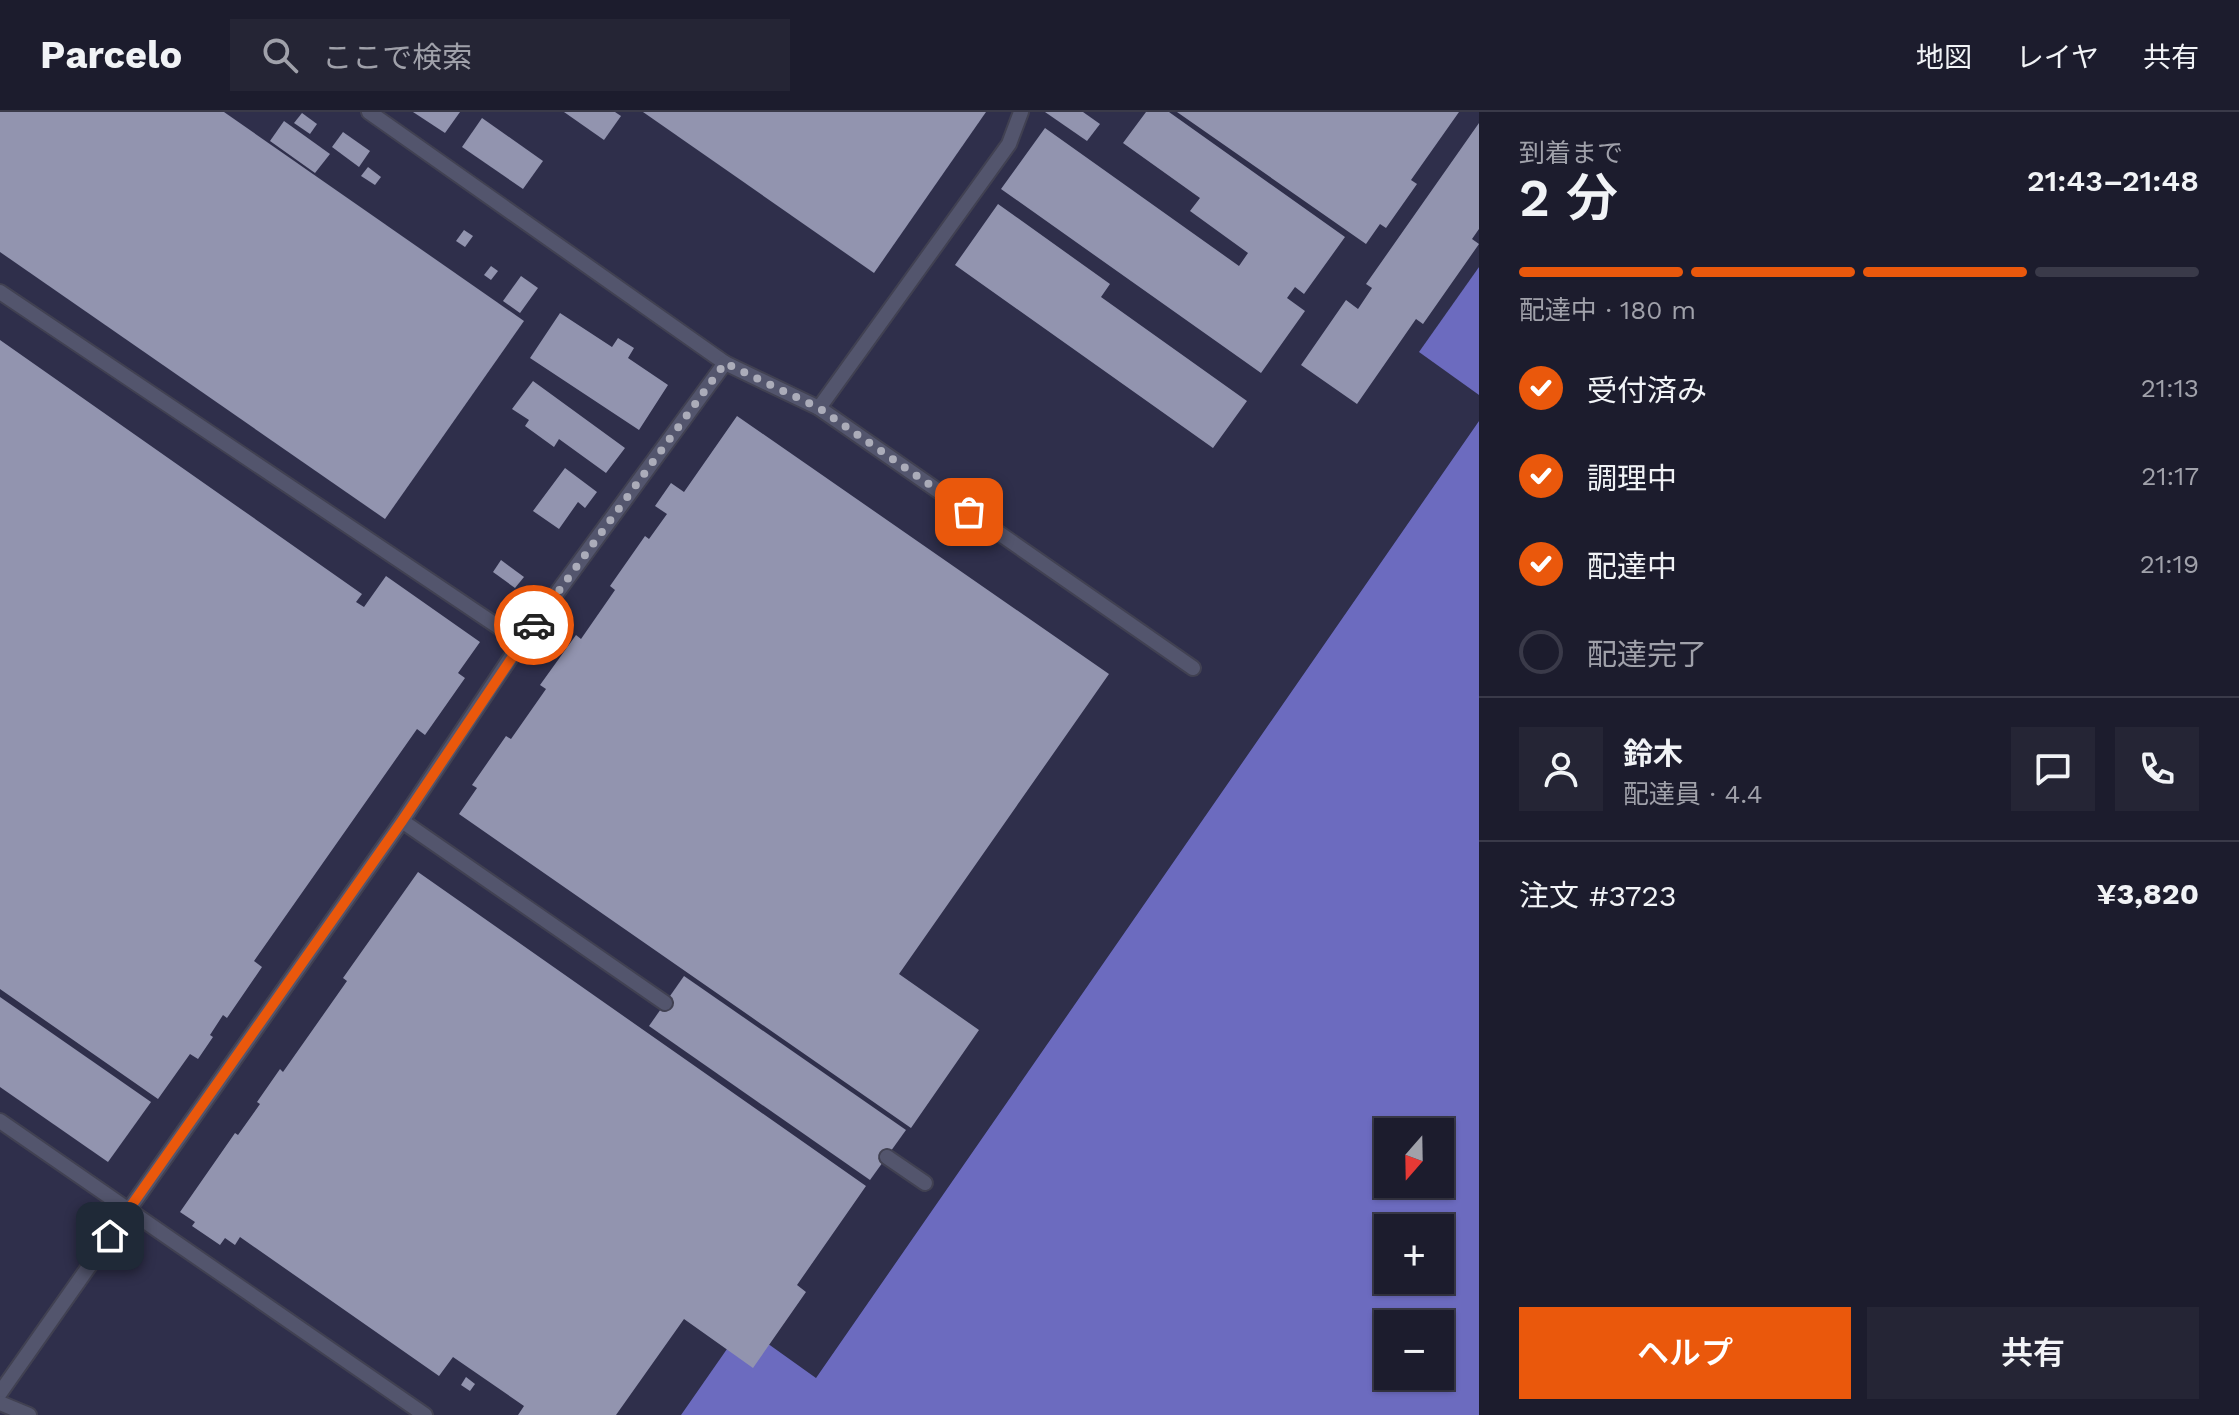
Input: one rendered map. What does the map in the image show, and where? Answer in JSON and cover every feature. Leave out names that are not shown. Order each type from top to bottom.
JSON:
[{"type":"lane","points":[[369,112],[725,363],[819,408],[1193,668]]},
{"type":"lane","points":[[819,408],[1009,144],[1021,112]]},
{"type":"lane","points":[[0,292],[521,642]]},
{"type":"lane","points":[[0,1393],[402,821],[521,642],[725,363]]},
{"type":"lane","points":[[402,821],[665,1003]]},
{"type":"lane","points":[[0,1121],[425,1415]]},
{"type":"lane","points":[[887,1157],[925,1183]]},
{"type":"lane","points":[[0,1403],[29,1415]]},
{"type":"shaded area","points":[[0,112],[1479,112],[1479,267],[1420,352],[1479,395],[1479,421],[816,1378],[743,1327],[681,1415],[0,1415]]},
{"type":"shaded area","points":[[1479,267],[1479,395],[1419,352]]},
{"type":"shaded area","points":[[1479,421],[1479,1415],[681,1415],[743,1326],[816,1378]]},
{"type":"building","points":[[0,112],[224,112],[524,321],[385,519],[0,252]]},
{"type":"building","points":[[413,112],[460,112],[445,133]]},
{"type":"building","points":[[564,112],[615,112],[621,116],[604,140]]},
{"type":"building","points":[[643,112],[986,112],[874,273]]},
{"type":"building","points":[[1045,112],[1083,112],[1100,124],[1087,141]]},
{"type":"building","points":[[1146,112],[1169,112],[1345,237],[1304,294],[1295,287],[1287,298],[1305,311],[1261,373],[1001,189],[1045,128],[1239,266],[1248,253],[1190,211],[1200,198],[1123,143]]},
{"type":"building","points":[[1177,112],[1459,112],[1411,180],[1417,184],[1386,228],[1380,224],[1366,244]]},
{"type":"building","points":[[302,113],[317,124],[310,134],[294,123]]},
{"type":"building","points":[[482,118],[543,161],[523,189],[462,147]]},
{"type":"building","points":[[284,121],[330,154],[315,173],[270,141]]},
{"type":"building","points":[[1479,123],[1479,229],[1472,239],[1479,244],[1423,324],[1416,319],[1357,404],[1301,365],[1346,300],[1358,309],[1372,288],[1366,284]]},
{"type":"building","points":[[343,132],[370,151],[359,167],[332,147]]},
{"type":"building","points":[[368,167],[381,177],[375,185],[361,176]]},
{"type":"building","points":[[998,204],[1110,284],[1101,297],[1247,401],[1213,448],[955,265]]},
{"type":"building","points":[[464,230],[473,236],[465,247],[456,241]]},
{"type":"building","points":[[491,266],[498,271],[491,280],[484,275]]},
{"type":"building","points":[[521,276],[538,288],[520,313],[503,301]]},
{"type":"building","points":[[560,313],[612,347],[618,338],[634,348],[628,358],[668,385],[639,430],[530,358]]},
{"type":"building","points":[[0,340],[362,594],[356,602],[364,607],[386,576],[480,642],[458,673],[465,678],[425,735],[417,729],[254,961],[262,967],[227,1018],[223,1015],[198,1059],[190,1054],[158,1099],[0,989]]},
{"type":"building","points":[[533,381],[625,448],[606,473],[559,439],[554,447],[525,426],[529,420],[512,409]]},
{"type":"building","points":[[737,416],[1109,674],[899,974],[979,1030],[911,1128],[459,814],[477,788],[472,785],[506,736],[511,739],[546,689],[540,685],[576,635],[581,639],[615,590],[610,586],[645,536],[649,539],[667,514],[655,506],[671,483],[684,492]]},
{"type":"building","points":[[565,468],[597,492],[585,508],[578,502],[559,529],[533,511]]},
{"type":"building","points":[[501,560],[524,577],[515,588],[493,572]]},
{"type":"building","points":[[418,872],[866,1186],[797,1285],[806,1292],[753,1368],[684,1319],[616,1415],[518,1415],[524,1406],[453,1357],[439,1376],[240,1237],[235,1245],[225,1238],[220,1245],[192,1226],[195,1222],[180,1212],[235,1133],[238,1135],[260,1104],[257,1102],[280,1069],[283,1072],[347,981],[343,978]]},
{"type":"building","points":[[684,976],[906,1130],[870,1180],[649,1026]]},
{"type":"building","points":[[0,997],[151,1102],[108,1162],[0,1087]]},
{"type":"building","points":[[466,1377],[475,1384],[470,1391],[461,1385]]},
{"type":"way so far","points":[[534,625],[725,363],[819,408],[969,512]]},
{"type":"route","points":[[110,1236],[402,821],[534,625]]}]
